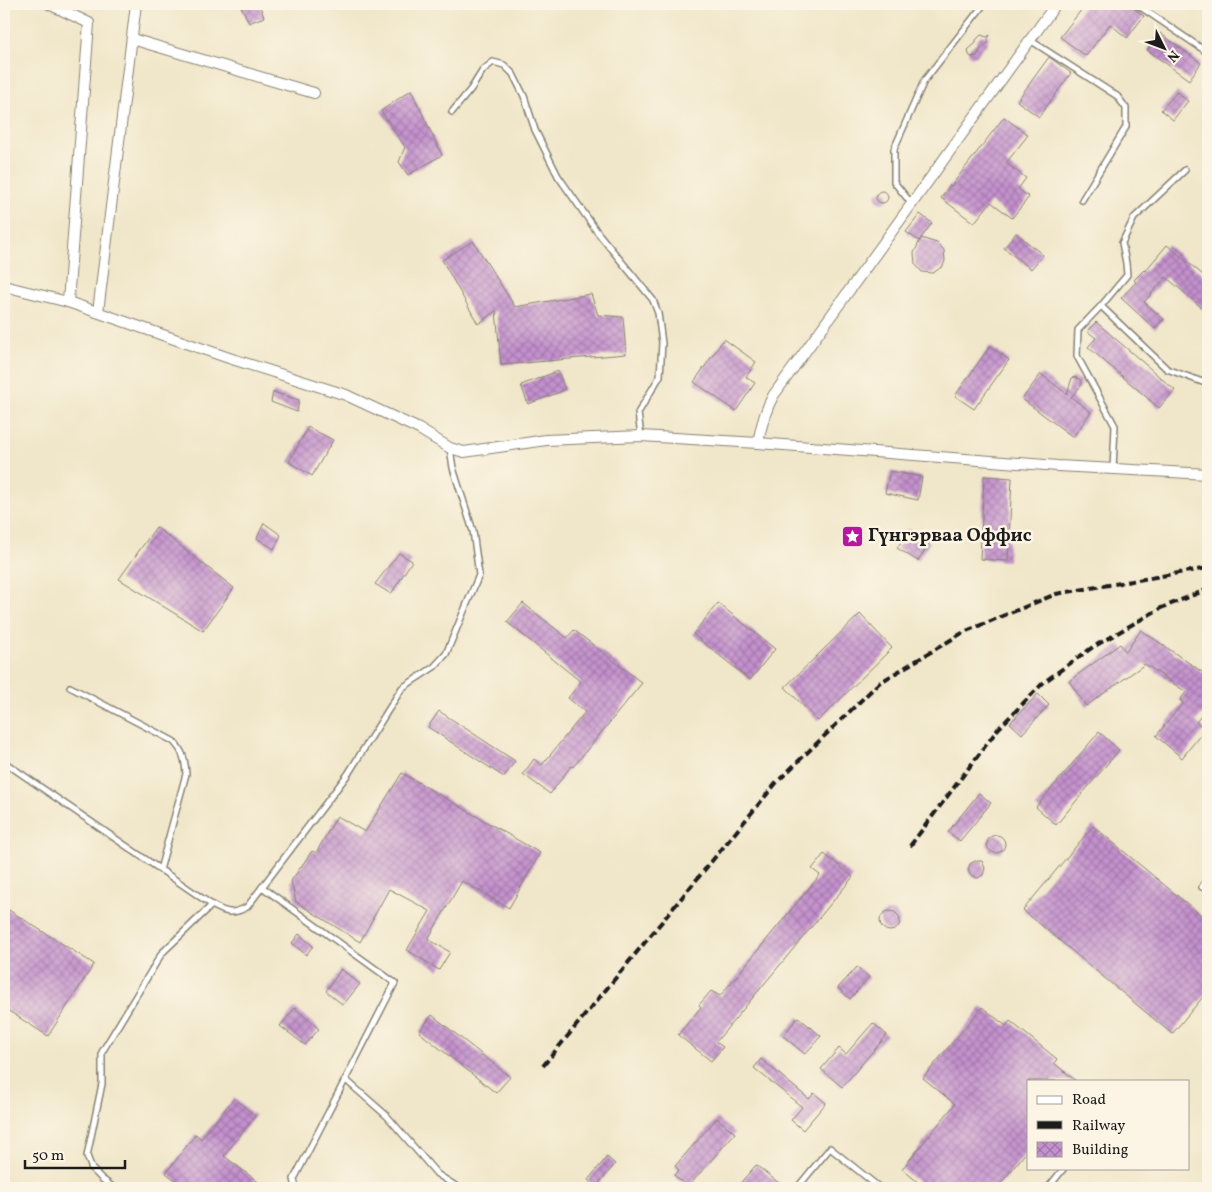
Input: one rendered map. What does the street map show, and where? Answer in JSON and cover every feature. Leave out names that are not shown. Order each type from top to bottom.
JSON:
[{"type":"street","points":[[49,4],[89,23],[68,302]]},
{"type":"street","points":[[98,312],[136,4]]},
{"type":"street","points":[[758,443],[767,408],[773,396],[911,202],[1056,4]]},
{"type":"street","points":[[132,39],[314,93]]},
{"type":"street","points":[[4,286],[68,302],[346,396],[419,429],[450,448],[464,452],[546,440],[641,436],[1058,466],[1208,474]]},
{"type":"lane","points":[[911,202],[894,182],[894,149],[924,81],[984,4]]},
{"type":"lane","points":[[1136,4],[1204,50]]},
{"type":"lane","points":[[1030,40],[1117,96],[1126,108],[1126,127],[1082,200]]},
{"type":"lane","points":[[452,112],[471,89],[483,70],[493,62],[504,65],[513,74],[535,130],[558,176],[598,233],[653,300],[658,313],[662,343],[660,376],[638,413],[641,436]]},
{"type":"lane","points":[[1113,469],[1115,426],[1077,356],[1078,330],[1101,306],[1126,275],[1126,263],[1122,244],[1134,218],[1184,170]]},
{"type":"lane","points":[[1101,306],[1167,368],[1208,384]]},
{"type":"lane","points":[[4,762],[212,905],[226,913],[239,912],[247,908],[348,774],[402,688],[434,667],[446,654],[479,575],[473,531],[453,468],[450,448]]},
{"type":"lane","points":[[70,687],[173,741],[181,749],[185,761],[186,774],[160,870]]},
{"type":"lane","points":[[1202,887],[1208,877]]},
{"type":"lane","points":[[262,887],[395,983],[294,1179],[296,1188]]},
{"type":"lane","points":[[114,1188],[92,1169],[87,1156],[102,1084],[102,1052],[162,953],[212,905]]},
{"type":"lane","points":[[346,1080],[386,1116],[437,1174],[459,1188]]},
{"type":"lane","points":[[797,1188],[830,1148],[880,1188]]},
{"type":"lane","points":[[1048,1188],[1062,1170]]},
{"type":"building","points":[[240,4],[259,4],[264,17],[249,23]]},
{"type":"building","points":[[1086,4],[1128,4],[1144,16],[1127,38],[1110,24],[1086,56],[1060,37]]},
{"type":"building","points":[[1160,33],[1201,63],[1189,80],[1147,50]]},
{"type":"building","points":[[981,35],[987,37],[990,35],[988,43],[977,56],[971,57],[968,50]]},
{"type":"building","points":[[1049,57],[1071,73],[1039,117],[1017,101]]},
{"type":"building","points":[[411,90],[442,155],[408,175],[399,162],[405,147],[381,111]]},
{"type":"building","points":[[1177,92],[1188,101],[1173,120],[1161,110]]},
{"type":"building","points":[[1004,117],[1028,135],[1006,163],[1026,178],[1018,189],[1029,197],[1012,218],[991,202],[974,223],[941,198]]},
{"type":"building","points":[[882,191],[888,197],[882,203],[876,197]]},
{"type":"building","points":[[920,214],[932,223],[919,241],[906,232]]},
{"type":"building","points":[[1016,233],[1043,255],[1031,269],[1004,248]]},
{"type":"building","points":[[921,238],[937,243],[944,250],[945,261],[943,266],[933,273],[922,272],[915,264],[914,253]]},
{"type":"building","points":[[473,241],[515,307],[591,294],[598,315],[623,317],[626,354],[501,365],[496,311],[478,324],[442,260]]},
{"type":"building","points":[[1167,245],[1208,279],[1208,313],[1166,277],[1144,302],[1164,319],[1155,329],[1121,298],[1136,282],[1134,280],[1145,271]]},
{"type":"building","points":[[1096,322],[1175,390],[1159,408],[1088,347],[1096,338],[1087,331]]},
{"type":"building","points":[[724,339],[756,362],[746,377],[755,383],[736,411],[694,382]]},
{"type":"building","points":[[990,346],[1009,360],[974,409],[955,396]]},
{"type":"building","points":[[558,371],[565,390],[528,404],[521,385]]},
{"type":"building","points":[[1041,374],[1067,394],[1072,378],[1075,377],[1081,380],[1081,386],[1071,397],[1091,412],[1073,437],[1022,399]]},
{"type":"building","points":[[273,392],[299,400],[297,412],[271,402]]},
{"type":"building","points":[[308,427],[333,440],[312,476],[289,462]]},
{"type":"building","points":[[890,471],[922,477],[918,500],[885,493]]},
{"type":"building","points":[[984,476],[1012,478],[1008,561],[980,559]]},
{"type":"building","points":[[264,523],[281,535],[274,549],[257,538]]},
{"type":"building","points":[[156,527],[234,588],[203,631],[119,579]]},
{"type":"building","points":[[909,529],[930,542],[918,561],[897,548]]},
{"type":"building","points":[[399,553],[412,561],[391,594],[375,584]]},
{"type":"building","points":[[523,603],[567,638],[574,630],[642,683],[573,767],[571,766],[550,794],[523,774],[534,759],[542,765],[585,712],[568,698],[581,682],[507,622]]},
{"type":"building","points":[[718,603],[775,649],[750,680],[693,634]]},
{"type":"building","points":[[860,614],[892,648],[818,721],[785,687]]},
{"type":"building","points":[[1141,630],[1208,676],[1208,708],[1196,722],[1205,729],[1182,758],[1156,736],[1183,703],[1180,700],[1186,692],[1145,664],[1086,706],[1069,681],[1120,644],[1126,652]]},
{"type":"building","points":[[1038,694],[1049,705],[1022,734],[1010,723]]},
{"type":"building","points":[[439,711],[515,761],[504,777],[428,727]]},
{"type":"building","points":[[1099,732],[1119,750],[1056,825],[1036,807]]},
{"type":"building","points":[[402,773],[540,853],[509,908],[462,881],[428,939],[450,952],[439,970],[407,950],[430,911],[389,889],[360,942],[296,902],[291,881],[312,851],[316,853],[337,816],[365,832]]},
{"type":"building","points":[[979,793],[991,803],[960,841],[948,832]]},
{"type":"building","points":[[1093,826],[1208,921],[1208,991],[1172,1034],[1023,910]]},
{"type":"building","points":[[996,835],[1002,838],[1005,844],[1002,850],[996,853],[990,850],[987,844],[990,838]]},
{"type":"building","points":[[824,854],[853,877],[716,1042],[723,1047],[711,1061],[678,1035],[701,1007],[699,1005],[711,991],[720,996],[820,875],[812,869]]},
{"type":"building","points":[[975,861],[982,861],[985,868],[983,875],[978,878],[970,875],[968,870],[970,864]]},
{"type":"building","points":[[4,907],[94,964],[48,1036],[4,1008]]},
{"type":"building","points":[[890,911],[897,914],[900,921],[897,928],[890,931],[883,928],[880,921],[883,914]]},
{"type":"building","points":[[299,934],[313,946],[306,955],[292,943]]},
{"type":"building","points":[[857,967],[869,977],[850,999],[838,988]]},
{"type":"building","points":[[341,969],[360,984],[343,1005],[326,991]]},
{"type":"building","points":[[982,1007],[1006,1026],[1010,1021],[1057,1059],[1054,1063],[1075,1080],[1027,1080],[1027,1151],[997,1188],[925,1188],[902,1169],[955,1104],[923,1078]]},
{"type":"building","points":[[295,1008],[319,1029],[305,1045],[280,1026]]},
{"type":"building","points":[[432,1015],[510,1077],[496,1093],[419,1032]]},
{"type":"building","points":[[798,1017],[821,1036],[805,1054],[783,1036]]},
{"type":"building","points":[[873,1023],[887,1035],[842,1087],[821,1069],[839,1048],[846,1054]]},
{"type":"building","points":[[761,1059],[809,1099],[814,1093],[826,1103],[803,1130],[791,1120],[802,1107],[754,1068]]},
{"type":"building","points":[[234,1098],[255,1116],[224,1156],[266,1188],[186,1188],[166,1173],[196,1134],[201,1139]]},
{"type":"building","points":[[717,1118],[735,1133],[688,1187],[674,1175],[679,1170],[675,1166]]},
{"type":"building","points":[[607,1157],[615,1164],[596,1187],[588,1180]]},
{"type":"building","points":[[756,1165],[785,1188],[736,1188]]},
{"type":"railway","points":[[543,1066],[777,782],[879,683],[964,632],[1056,594],[1208,568]]},
{"type":"railway","points":[[910,846],[998,729],[1044,682],[1093,647],[1161,608],[1208,589]]},
{"type":"place","name":"Гүнгэрваа Оффис","points":[[852,536]]}]
